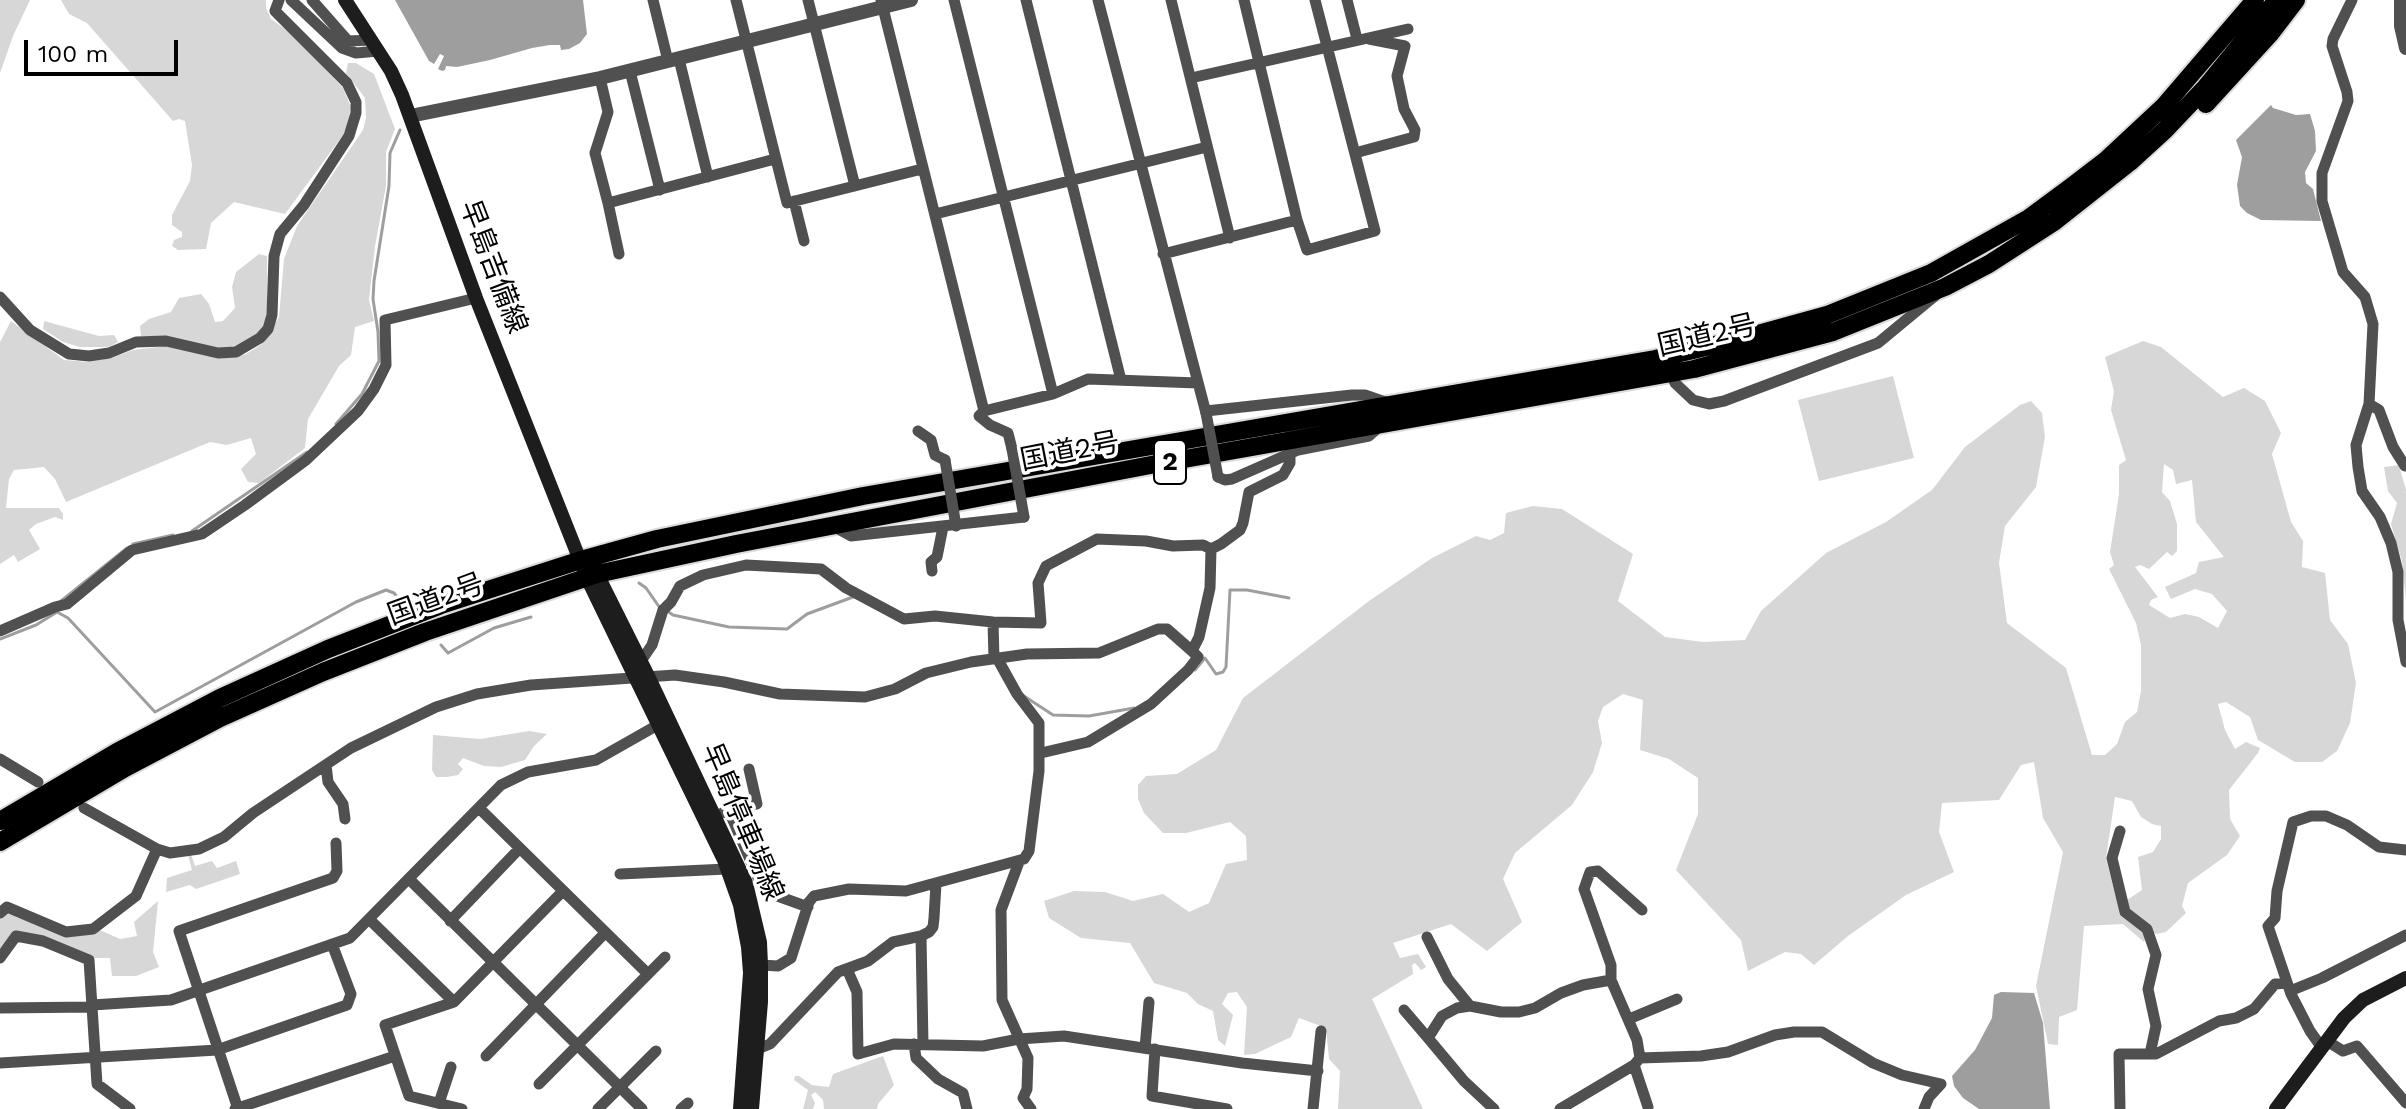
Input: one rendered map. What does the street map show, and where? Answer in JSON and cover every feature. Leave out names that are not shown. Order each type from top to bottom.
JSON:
[{"type":"highway","name":"国道2号","points":[[0,842],[125,768],[220,718],[323,672],[589,571],[657,539],[863,496],[1655,359],[1827,315],[1931,273],[2029,218],[2105,161],[2164,106],[2255,0]]},
{"type":"highway","name":"国道2号","points":[[0,821],[130,745],[220,698],[328,649],[441,605],[589,571],[1156,464],[1671,373],[1766,352],[1833,332],[1945,287],[1989,264],[2054,222],[2130,162],[2205,88],[2277,0]]},
{"type":"highway","points":[[2130,162],[2158,147],[2183,128],[2270,34],[2296,0]]},
{"type":"main road","name":"早島吉備線","points":[[345,0],[391,71],[476,298],[589,571]]},
{"type":"main road","name":"早島停車場線","points":[[589,571],[641,661],[642,676]]},
{"type":"main road","name":"早島停車場線","points":[[589,571],[663,722],[740,905],[748,947],[752,1109]]},
{"type":"main road","name":"早島停車場線","points":[[663,722],[721,813],[746,883],[760,942],[761,1002],[740,1109]]},
{"type":"main road","points":[[2276,1109],[2344,1018],[2363,1000],[2406,978]]},
{"type":"street","points":[[0,297],[30,330],[69,354],[89,356],[109,353],[136,342],[166,341],[218,353],[236,352],[260,338],[268,329],[272,315],[274,256],[280,234],[304,205],[349,136],[356,113],[356,102],[347,83],[275,11],[279,0]]},
{"type":"street","points":[[291,0],[342,48],[356,53],[375,46]]},
{"type":"street","points":[[312,0],[348,41],[375,46]]},
{"type":"street","points":[[653,0],[708,177]]},
{"type":"street","points":[[736,0],[787,203],[922,169]]},
{"type":"street","points":[[808,0],[855,186]]},
{"type":"street","points":[[410,116],[600,78],[814,25],[882,3],[911,0]]},
{"type":"street","points":[[954,0],[1053,394]]},
{"type":"street","points":[[1026,0],[1121,380]]},
{"type":"street","points":[[1098,0],[1206,412],[1218,477],[1232,479],[1308,448],[1369,436],[1380,426]]},
{"type":"street","points":[[1171,0],[1230,238]]},
{"type":"street","points":[[1244,0],[1307,250],[1375,231],[1315,0]]},
{"type":"street","points":[[1347,0],[1363,39]]},
{"type":"street","points":[[2352,0],[2332,46],[2348,101],[2325,162],[2321,186],[2325,215],[2343,272],[2365,297],[2371,310],[2374,335],[2368,380],[2369,404],[2356,445],[2358,467],[2362,491],[2380,517],[2391,543],[2398,572],[2398,620],[2406,662]]},
{"type":"street","points":[[2401,0],[2401,26],[2406,48]]},
{"type":"street","points":[[882,3],[984,411]]},
{"type":"street","points":[[1191,78],[1408,29]]},
{"type":"street","points":[[1355,153],[1414,137],[1415,130],[1404,109],[1397,76],[1405,46],[1363,39]]},
{"type":"street","points":[[630,71],[660,190]]},
{"type":"street","points":[[600,78],[608,112],[595,153],[619,254]]},
{"type":"street","points":[[935,214],[1207,147]]},
{"type":"street","points":[[608,203],[775,159]]},
{"type":"street","points":[[794,201],[804,241]]},
{"type":"street","points":[[1163,254],[1297,220]]},
{"type":"street","points":[[1671,373],[1675,383],[1693,400],[1709,404],[1724,401],[1878,343],[1945,287]]},
{"type":"street","points":[[0,631],[67,604],[132,550],[202,534],[306,460],[358,411],[383,374],[387,356],[385,320],[476,298]]},
{"type":"street","points":[[833,525],[851,536],[1024,517],[1008,433],[979,416],[984,411],[1053,394],[1088,379],[1198,383]]},
{"type":"street","points":[[1206,412],[1352,395],[1378,398],[1392,404]]},
{"type":"street","points":[[2369,404],[2379,410],[2393,447],[2405,466]]},
{"type":"street","points":[[918,431],[931,440],[935,455],[945,460],[956,526]]},
{"type":"street","points":[[1211,549],[1240,530],[1249,492],[1283,475],[1290,463],[1290,456]]},
{"type":"street","points":[[932,571],[931,562],[937,557],[943,527]]},
{"type":"street","points":[[641,661],[652,645],[663,609],[680,586],[703,575],[742,565],[821,569],[846,588],[904,619],[942,616],[1041,623],[1038,583],[1046,566],[1097,539],[1146,541],[1173,546],[1203,545],[1211,549]]},
{"type":"street","points":[[1192,651],[1199,637],[1210,588],[1211,549]]},
{"type":"street","points":[[761,965],[778,966],[791,958],[814,896],[849,889],[906,891],[1024,859],[1029,851],[1041,753],[1039,723],[994,659],[993,622]]},
{"type":"street","points":[[84,808],[157,849],[170,853],[199,849],[224,837],[253,813],[351,748],[436,707],[477,694],[531,685],[675,675],[780,694],[865,697],[895,689],[926,673],[994,659],[1027,654],[1099,653],[1158,629],[1167,629],[1198,657],[1151,704],[1088,742],[1041,753]]},
{"type":"street","points":[[0,1008],[171,1000],[350,938],[501,785],[513,777],[544,768],[596,760],[663,722]]},
{"type":"street","points":[[0,759],[38,782]]},
{"type":"street","points":[[326,765],[328,782],[343,804],[345,819]]},
{"type":"street","points":[[749,769],[757,804],[721,813],[762,887],[769,893],[808,907]]},
{"type":"street","points":[[479,808],[648,974]]},
{"type":"street","points":[[2406,850],[2379,847],[2347,825],[2326,816],[2311,816],[2293,822],[2277,891],[2275,918],[2268,926],[2288,987],[2310,1031],[2324,1044],[2343,1051],[2357,1046],[2406,1103]]},
{"type":"street","points":[[2120,831],[2112,858],[2125,912],[2147,929],[2156,955],[2148,989],[2156,1026],[2150,1054]]},
{"type":"street","points":[[336,843],[337,871],[333,878],[179,931],[237,1109],[395,1056]]},
{"type":"street","points":[[0,913],[7,907],[66,932],[93,929],[136,896],[157,849]]},
{"type":"street","points":[[450,921],[519,849]]},
{"type":"street","points":[[1019,862],[1001,910],[1002,1000],[1028,1058],[1027,1089],[1023,1098],[1031,1109]]},
{"type":"street","points":[[620,874],[727,869]]},
{"type":"street","points":[[1642,910],[1598,871],[1590,872],[1584,889],[1611,965],[1611,980],[1637,1040],[1637,1061],[1648,1107]]},
{"type":"street","points":[[409,879],[642,1109]]},
{"type":"street","points":[[751,1051],[770,1044],[830,979],[868,961],[893,942],[921,936],[933,927],[936,884]]},
{"type":"street","points":[[462,1109],[409,1096],[385,1025],[454,1002],[562,892]]},
{"type":"street","points":[[369,919],[454,1002]]},
{"type":"street","points":[[486,1056],[605,933]]},
{"type":"street","points":[[2120,1109],[2119,1054],[2156,1054],[2219,1021],[2236,1018],[2254,1009],[2275,984],[2288,987],[2322,978],[2406,935]]},
{"type":"street","points":[[0,958],[16,936],[43,941],[89,960],[97,1084],[130,1109]]},
{"type":"street","points":[[921,936],[916,1058],[938,1079],[963,1093],[967,1109]]},
{"type":"street","points":[[1427,937],[1448,979],[1470,1006]]},
{"type":"street","points":[[0,1063],[217,1050],[347,1005],[351,994],[332,944]]},
{"type":"street","points":[[539,1084],[665,957]]},
{"type":"street","points":[[847,969],[857,992],[858,1054],[894,1044],[983,1046],[1019,1039],[1077,1037],[1242,1063],[1318,1071]]},
{"type":"street","points":[[1428,1038],[1442,1016],[1457,1008],[1470,1006],[1519,1012],[1535,1008],[1583,985],[1611,980]]},
{"type":"street","points":[[1629,1019],[1677,999]]},
{"type":"street","points":[[1149,1002],[1152,1096],[1227,1109]]},
{"type":"street","points":[[1404,1010],[1464,1081],[1494,1109]]},
{"type":"street","points":[[1313,1109],[1321,1031]]},
{"type":"street","points":[[1560,1109],[1637,1061],[1728,1052],[1775,1035],[1794,1032],[1822,1032],[1873,1063],[1902,1075],[1941,1084],[1929,1097],[1924,1109]]},
{"type":"street","points":[[598,1109],[656,1051]]},
{"type":"street","points":[[439,1103],[451,1067]]},
{"type":"shaded area","points":[[0,0],[30,0],[0,73]]},
{"type":"shaded area","points":[[61,0],[266,0],[271,19],[292,34],[343,88],[351,107],[346,131],[285,214],[234,202],[211,223],[206,249],[178,250],[172,246],[174,240],[182,237],[182,232],[172,225],[172,215],[190,181],[192,165],[185,121],[173,121],[87,23],[69,14]]},
{"type":"shaded area","points":[[395,0],[583,0],[587,34],[580,43],[569,49],[561,50],[560,45],[532,48],[457,67],[446,66],[442,71],[438,69],[444,56],[440,54],[434,64],[429,61]]},
{"type":"shaded area","points":[[348,63],[356,63],[374,74],[395,129],[386,152],[386,186],[369,300],[374,321],[355,327],[351,355],[339,366],[308,419],[305,448],[259,483],[248,482],[241,469],[256,454],[251,438],[227,445],[210,442],[66,502],[55,479],[44,467],[14,470],[9,479],[6,508],[59,508],[63,520],[55,517],[36,524],[29,530],[40,549],[18,562],[14,555],[0,564],[0,342],[11,321],[64,360],[88,362],[133,350],[165,346],[231,357],[246,354],[262,344],[279,317],[284,259],[297,226],[363,130],[365,98],[346,73]]},
{"type":"shaded area","points":[[2271,105],[2296,115],[2310,114],[2316,151],[2305,172],[2306,183],[2313,189],[2321,221],[2261,220],[2240,206],[2237,185],[2242,157],[2236,140]]},
{"type":"shaded area","points":[[259,254],[267,256],[267,313],[263,329],[251,340],[233,348],[217,348],[165,336],[141,336],[140,326],[149,319],[171,312],[179,298],[201,294],[209,304],[215,322],[223,321],[235,308],[232,287],[236,272]]},
{"type":"shaded area","points":[[44,321],[99,336],[114,335],[118,342],[109,347],[80,347],[63,342],[43,329]]},
{"type":"shaded area","points":[[2143,341],[2161,347],[2223,397],[2244,388],[2265,401],[2281,433],[2272,454],[2291,522],[2303,541],[2302,567],[2325,573],[2330,620],[2348,644],[2356,683],[2350,723],[2337,751],[2322,762],[2295,762],[2258,740],[2250,717],[2226,702],[2218,704],[2225,730],[2235,749],[2246,742],[2260,748],[2229,790],[2230,819],[2240,836],[2227,855],[2188,883],[2182,906],[2186,913],[2166,932],[2151,932],[2127,909],[2127,900],[2142,890],[2138,857],[2153,852],[2161,839],[2161,826],[2141,817],[2132,801],[2115,797],[2106,858],[2115,894],[2124,913],[2147,935],[2144,942],[2123,924],[2084,926],[2077,1010],[2059,1017],[2058,1045],[2048,1044],[2036,986],[2063,852],[2043,818],[2034,762],[2021,765],[1999,800],[1942,803],[1939,832],[1954,872],[1906,895],[1848,936],[1814,965],[1801,954],[1785,952],[1748,971],[1741,940],[1676,870],[1698,814],[1698,778],[1669,759],[1640,750],[1643,700],[1623,694],[1603,707],[1598,721],[1602,743],[1593,772],[1572,805],[1515,853],[1503,879],[1522,922],[1487,951],[1451,924],[1393,943],[1400,958],[1418,954],[1426,967],[1421,970],[1415,963],[1412,965],[1413,974],[1372,999],[1423,1109],[1338,1109],[1340,1071],[1329,1059],[1326,1028],[1299,1018],[1291,1037],[1255,1054],[1244,1055],[1247,1007],[1237,992],[1228,993],[1222,1004],[1233,1015],[1225,1046],[1218,1040],[1213,1011],[1198,1004],[1187,993],[1154,983],[1130,943],[1081,938],[1049,918],[1044,901],[1074,891],[1105,892],[1133,901],[1163,894],[1189,912],[1209,903],[1226,864],[1247,860],[1246,836],[1230,822],[1186,833],[1163,833],[1144,813],[1138,799],[1138,785],[1146,776],[1177,774],[1216,750],[1243,698],[1369,601],[1432,558],[1476,536],[1490,540],[1504,533],[1506,513],[1533,506],[1562,509],[1633,554],[1618,601],[1665,637],[1703,642],[1745,640],[1761,611],[1826,553],[1886,522],[1932,490],[1965,447],[2020,405],[2031,401],[2042,413],[2045,437],[2036,487],[2005,526],[1999,563],[2007,623],[2066,668],[2092,755],[2105,755],[2117,744],[2125,722],[2137,712],[2141,691],[2141,645],[2136,623],[2109,569],[2114,565],[2110,552],[2119,494],[2119,465],[2126,460],[2111,410],[2114,391],[2105,357]],"holes":[[[2164,464],[2173,470],[2176,484],[2192,480],[2196,522],[2224,557],[2199,562],[2196,573],[2165,587],[2171,599],[2195,589],[2212,594],[2227,611],[2218,628],[2199,617],[2185,614],[2170,618],[2149,605],[2151,600],[2158,597],[2135,567],[2140,565],[2149,569],[2167,552],[2172,556],[2177,551],[2177,524],[2170,501],[2162,492]]]},
{"type":"shaded area","points":[[1893,376],[1914,458],[1819,481],[1798,400]]},
{"type":"shaded area","points":[[2399,465],[2406,490],[2406,601],[2402,561],[2391,524],[2397,503],[2388,491],[2384,467]]},
{"type":"shaded area","points":[[529,731],[547,734],[525,760],[501,767],[484,766],[463,758],[458,764],[463,769],[458,775],[436,777],[432,770],[433,735],[480,739]]},
{"type":"shaded area","points":[[191,854],[195,866],[212,861],[217,868],[236,861],[240,874],[196,889],[190,885],[166,892],[167,878],[192,870],[188,855]]},
{"type":"shaded area","points":[[158,901],[153,952],[159,967],[136,976],[112,976],[110,958],[92,958],[15,933],[0,948],[0,918],[8,911],[65,935],[100,930],[120,939],[137,936],[134,922]]},
{"type":"shaded area","points":[[2001,992],[2034,993],[2043,1023],[2050,1109],[1979,1109],[1963,1098],[1954,1086],[1952,1076],[1975,1050],[1992,1018],[1994,995]]},
{"type":"shaded area","points":[[883,1056],[894,1085],[877,1109],[824,1109],[823,1100],[815,1092],[811,1095],[815,1103],[813,1109],[803,1109],[808,1090],[794,1080],[795,1076],[812,1085],[829,1087],[833,1074]]},
{"type":"waterway","points":[[336,424],[362,394],[379,361],[374,281],[389,186],[390,153],[400,130]]},
{"type":"waterway","points":[[192,531],[307,452]]},
{"type":"waterway","points":[[133,544],[173,535]]},
{"type":"waterway","points":[[61,601],[127,548]]},
{"type":"waterway","points":[[639,583],[660,608]]},
{"type":"waterway","points":[[0,639],[36,625],[57,612],[68,618],[155,712],[356,602],[386,590],[394,593],[403,604]]},
{"type":"waterway","points":[[1195,670],[1205,658],[1216,674],[1226,667],[1230,590],[1289,598]]},
{"type":"waterway","points":[[667,611],[729,627],[787,629],[807,614],[853,597]]},
{"type":"waterway","points":[[441,645],[448,653],[494,628],[531,617]]},
{"type":"waterway","points":[[1024,696],[1053,715],[1089,716],[1134,708]]}]
